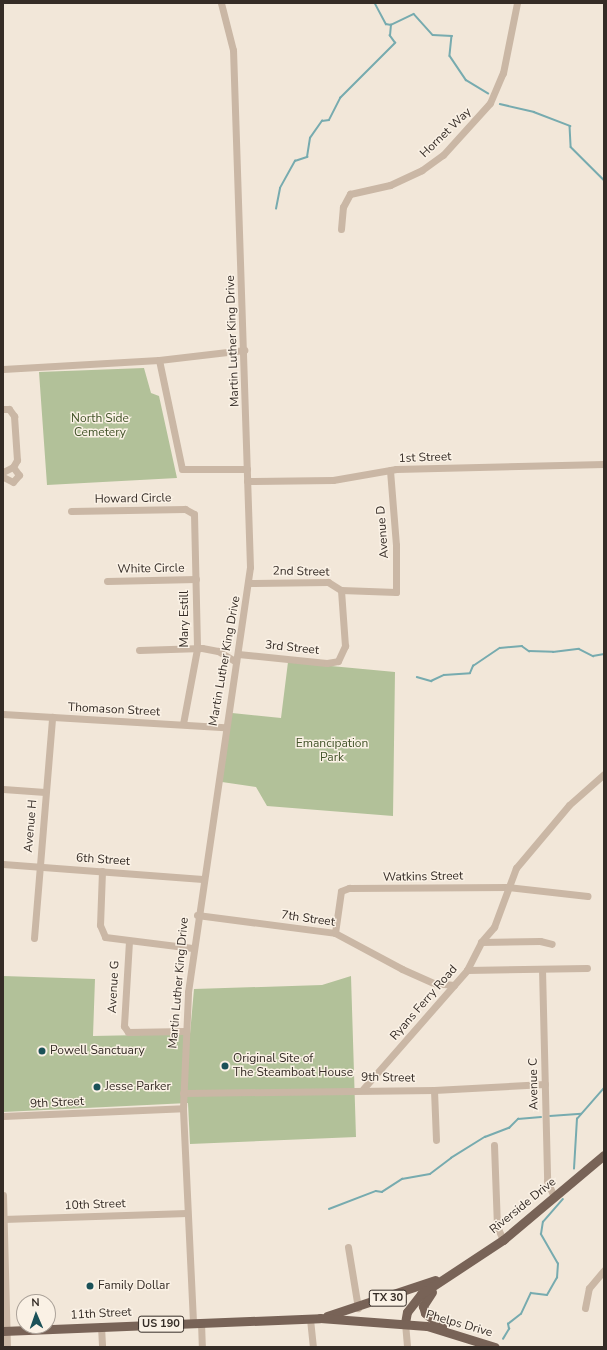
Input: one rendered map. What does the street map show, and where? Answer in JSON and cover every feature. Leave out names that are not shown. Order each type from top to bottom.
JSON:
[{"type":"main road","name":"Riverside Drive","points":[[454,1272],[503,1240],[604,1155]]},
{"type":"main road","name":"TX 30","points":[[320,1318],[358,1308],[454,1272]]},
{"type":"main road","name":"TX 30","points":[[405,1323],[408,1312],[421,1294],[454,1272]]},
{"type":"main road","points":[[449,1332],[436,1324],[423,1306],[425,1298],[454,1272]]},
{"type":"main road","name":"11th Street","points":[[5,1331],[320,1318]]},
{"type":"main road","name":"Phelps Drive","points":[[320,1318],[405,1323],[449,1332],[495,1347]]},
{"type":"street","name":"Martin Luther King Drive","points":[[202,1347],[197,1322],[187,1213],[183,1108],[185,1030],[192,948],[225,727],[249,583],[244,350],[233,50],[221,3]]},
{"type":"street","name":"Hornet Way","points":[[341,229],[343,208],[350,194],[390,185],[422,170],[443,155],[490,103],[506,62],[518,3]]},
{"type":"street","points":[[3,369],[159,360],[244,350]]},
{"type":"street","points":[[159,360],[182,469],[247,469]]},
{"type":"street","points":[[3,409],[9,409],[14,416],[16,460],[13,467],[3,472]]},
{"type":"street","name":"1st Street","points":[[247,481],[333,480],[390,470],[604,464]]},
{"type":"street","points":[[3,477],[10,482],[17,479],[18,472],[13,467]]},
{"type":"street","name":"Avenue D","points":[[390,470],[396,545],[396,592]]},
{"type":"street","name":"Howard Circle","points":[[71,511],[185,509],[194,514]]},
{"type":"street","name":"Mary Estill","points":[[183,724],[196,649],[194,514]]},
{"type":"street","name":"White Circle","points":[[107,581],[196,579]]},
{"type":"street","name":"2nd Street","points":[[249,583],[328,582],[341,590],[396,592]]},
{"type":"street","name":"3rd Street","points":[[238,654],[327,663],[343,656],[341,590]]},
{"type":"street","points":[[139,650],[196,649],[218,651],[236,662]]},
{"type":"street","name":"Thomason Street","points":[[3,714],[225,727]]},
{"type":"street","name":"Avenue H","points":[[34,938],[38,867],[52,717]]},
{"type":"street","name":"Ryans Ferry Road","points":[[363,1089],[467,970],[481,942],[494,927],[507,887],[516,868],[569,806],[604,774]]},
{"type":"street","points":[[3,789],[45,792]]},
{"type":"street","name":"6th Street","points":[[3,864],[202,879]]},
{"type":"street","points":[[102,871],[102,935],[129,941],[192,948]]},
{"type":"street","name":"Watkins Street","points":[[336,933],[341,890],[507,887],[587,896]]},
{"type":"street","name":"7th Street","points":[[197,915],[336,933],[402,969],[434,983],[454,985]]},
{"type":"street","name":"Avenue G","points":[[129,941],[123,1010],[124,1026],[128,1032],[185,1030]]},
{"type":"street","points":[[481,942],[540,941],[552,944]]},
{"type":"street","points":[[467,970],[587,968]]},
{"type":"street","name":"Avenue C","points":[[542,969],[547,1180],[554,1197]]},
{"type":"street","name":"9th Street","points":[[183,1093],[363,1089],[434,1090],[545,1084]]},
{"type":"street","points":[[434,1090],[436,1140]]},
{"type":"street","name":"9th Street","points":[[3,1116],[183,1108]]},
{"type":"street","points":[[494,1145],[497,1226],[503,1240]]},
{"type":"street","points":[[3,1195],[5,1331],[7,1347]]},
{"type":"street","name":"10th Street","points":[[3,1219],[187,1213]]},
{"type":"street","points":[[348,1247],[358,1308]]},
{"type":"street","points":[[585,1308],[589,1288],[604,1270]]},
{"type":"street","points":[[310,1319],[313,1347]]},
{"type":"street","points":[[405,1323],[407,1347]]},
{"type":"street","points":[[101,1326],[102,1347]]},
{"type":"green space","name":"North Side Cemetery","points":[[144,368],[151,393],[159,396],[177,478],[47,485],[39,372]]},
{"type":"green space","name":"Emancipation Park","points":[[288,662],[395,672],[393,816],[267,806],[256,787],[222,782],[232,713],[281,718]]},
{"type":"green space","points":[[3,976],[95,979],[93,1036],[190,1034],[194,989],[322,985],[351,976],[356,1137],[190,1144],[188,1103],[3,1112]]},
{"type":"waterway","points":[[375,3],[386,24],[391,25],[414,14],[433,35],[452,36],[450,56],[466,80],[488,93]]},
{"type":"waterway","points":[[276,209],[280,188],[295,161],[307,157],[310,138],[322,121],[329,120],[340,98],[395,43],[390,36],[391,25]]},
{"type":"waterway","points":[[500,104],[534,112],[570,126],[571,147],[604,180]]},
{"type":"waterway","points":[[417,677],[431,681],[444,675],[470,673],[473,666],[500,648],[522,646],[529,651],[553,652],[579,649],[593,656],[604,654]]},
{"type":"waterway","points":[[574,1169],[577,1119],[604,1088]]},
{"type":"waterway","points":[[550,1116],[581,1114]]},
{"type":"waterway","points":[[329,1209],[376,1191],[382,1192],[402,1179],[430,1174],[451,1158],[485,1137],[509,1128],[518,1119],[541,1117]]},
{"type":"waterway","points":[[503,1339],[509,1329],[508,1324],[521,1314],[531,1293],[547,1295],[557,1278],[558,1264],[541,1234],[543,1222],[563,1199]]},
{"type":"place","name":"Powell Sanctuary","points":[[42,1051]]},
{"type":"place","name":"Original Site of The Steamboat House","points":[[225,1066]]},
{"type":"place","name":"Jesse Parker","points":[[97,1087]]},
{"type":"place","name":"Family Dollar","points":[[90,1286]]}]
